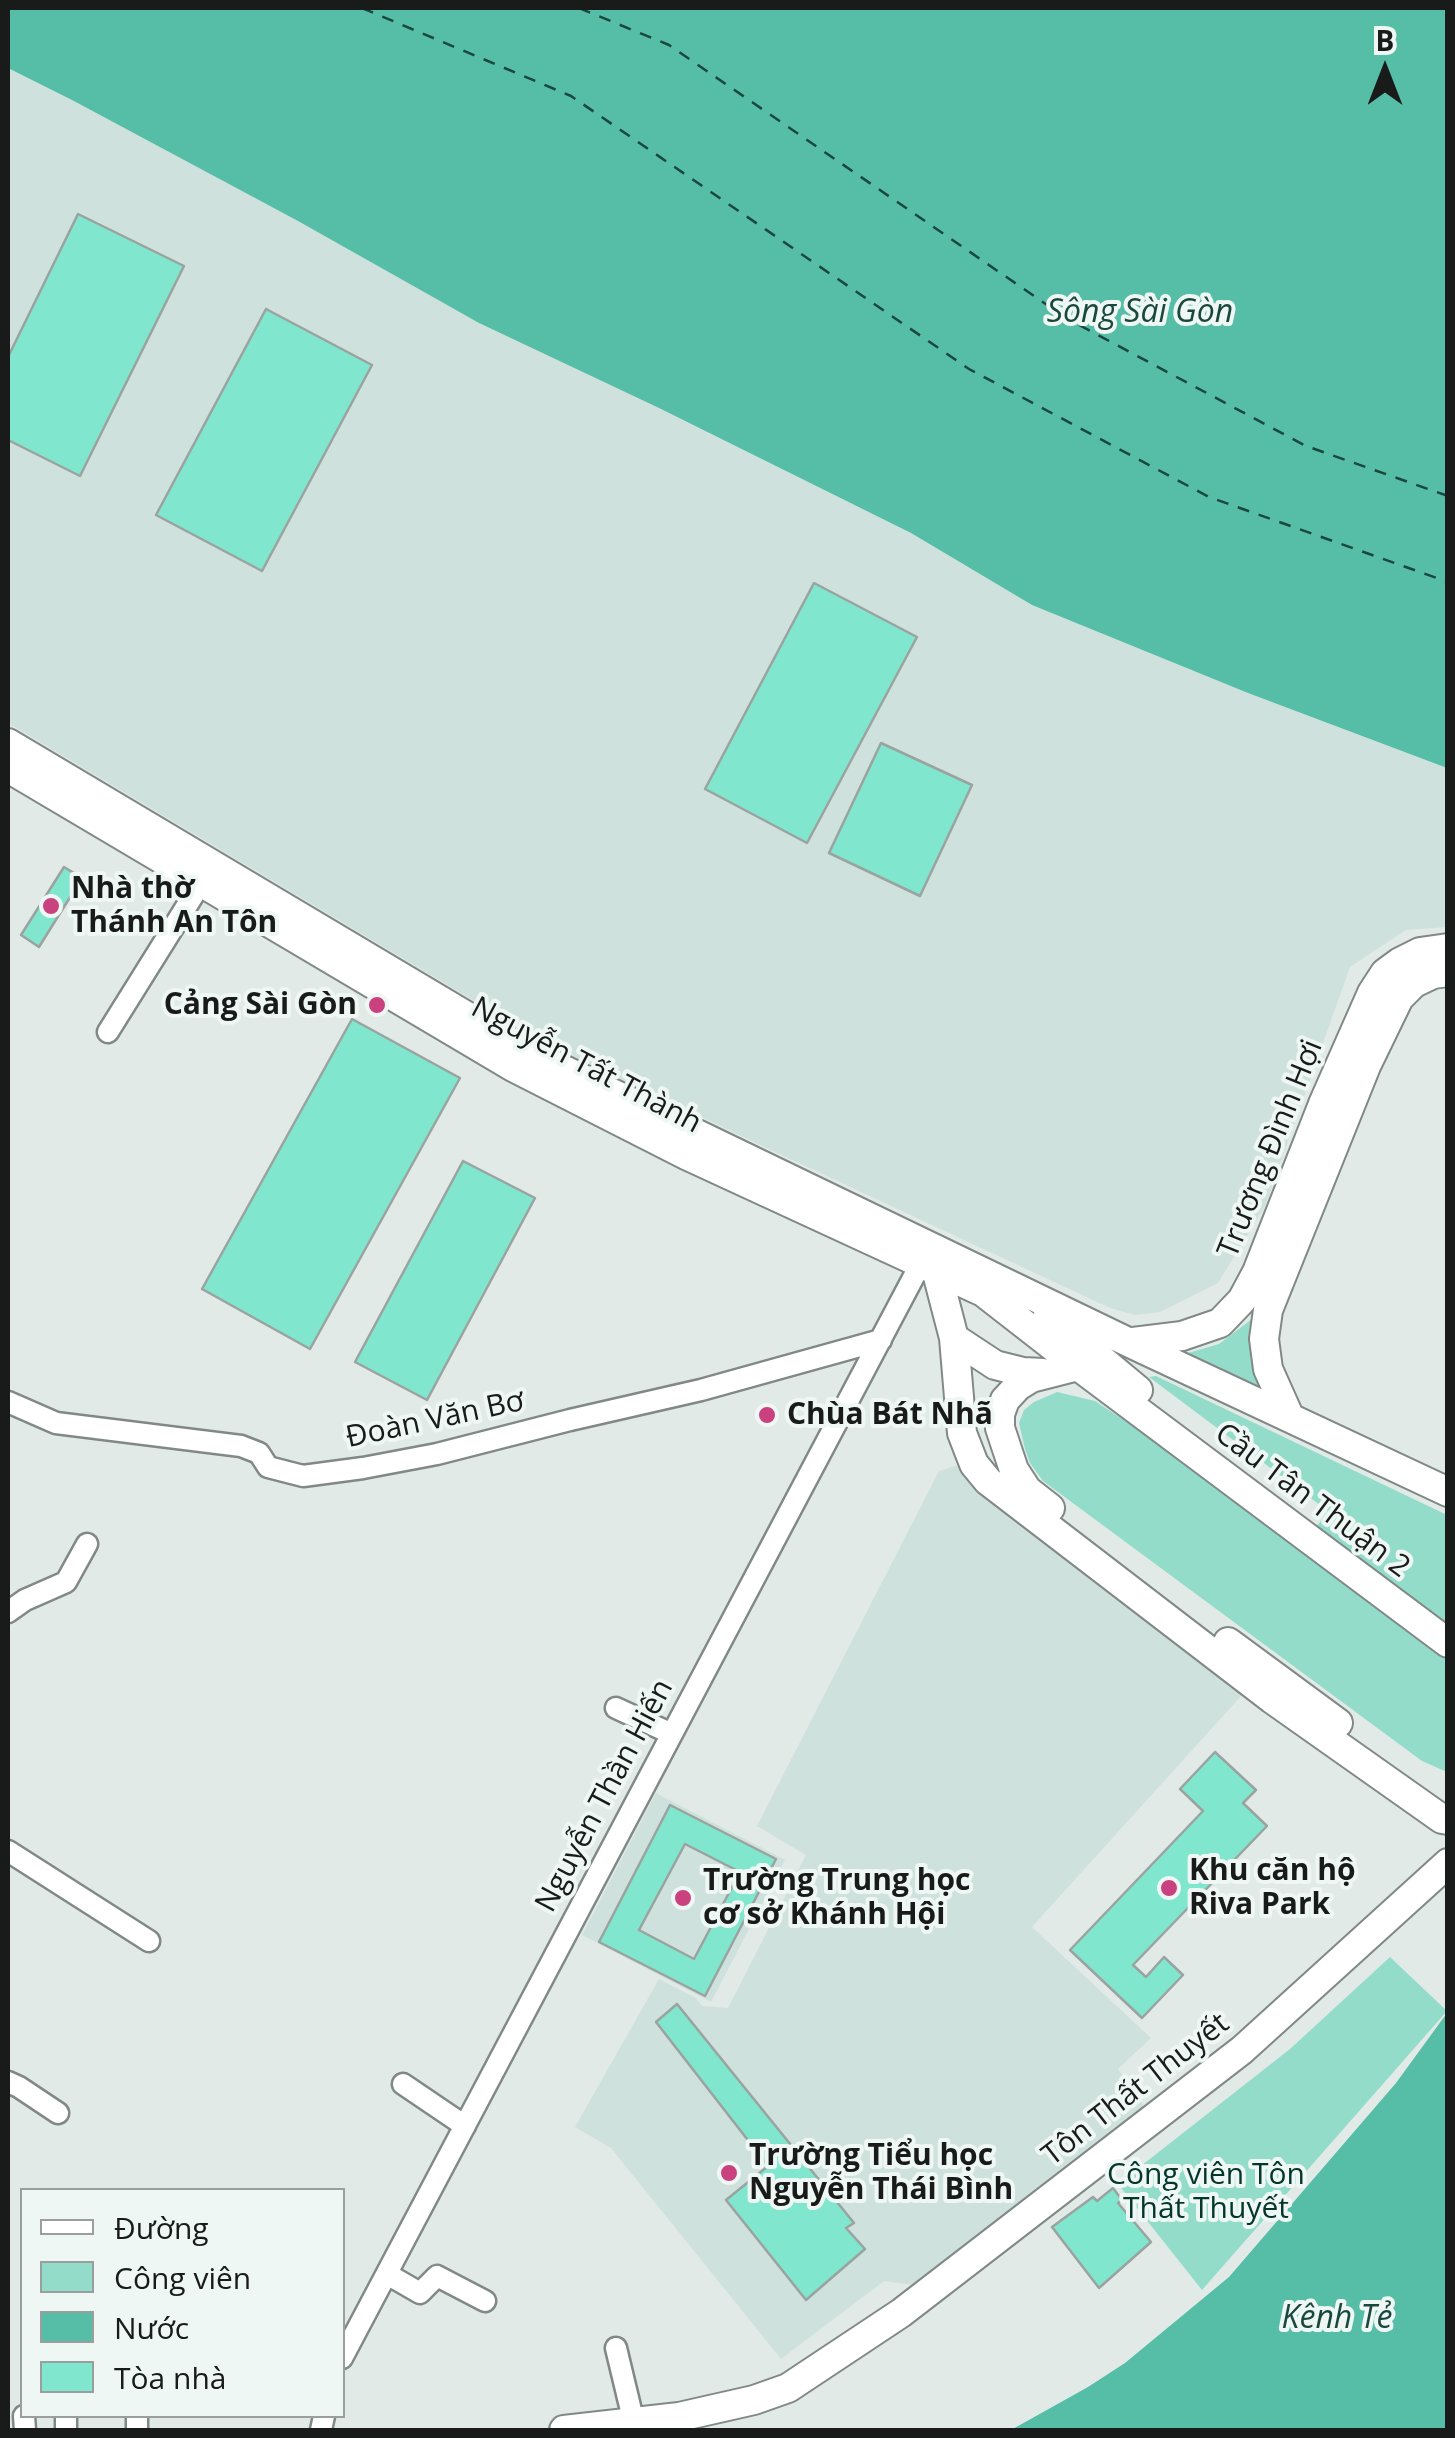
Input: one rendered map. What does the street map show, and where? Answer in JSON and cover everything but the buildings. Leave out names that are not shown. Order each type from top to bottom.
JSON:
[{"type":"main road","name":"Nguyễn Tất Thành","points":[[8,742],[527,1052],[1448,1492]]},
{"type":"main road","name":"Nguyễn Tất Thành","points":[[8,768],[512,1067],[686,1155],[983,1292],[1078,1366],[1142,1404]]},
{"type":"main road","name":"Trương Đình Hợi","points":[[1130,1342],[1202,1330],[1220,1323],[1242,1300],[1372,993],[1385,973],[1400,962],[1420,952],[1448,948]]},
{"type":"main road","name":"Trương Đình Hợi","points":[[1289,1416],[1268,1368],[1264,1339],[1268,1310],[1366,1066],[1399,998],[1414,983],[1448,972]]},
{"type":"main road","points":[[1323,1104],[1340,1130]]},
{"type":"main road","points":[[928,1266],[954,1338],[962,1434],[974,1464],[988,1481],[1272,1699],[1442,1820],[1448,1820]]},
{"type":"main road","name":"Nguyễn Tất Thành","points":[[1012,1285],[1142,1404]]},
{"type":"main road","points":[[954,1338],[995,1365],[1047,1374]]},
{"type":"main road","points":[[1078,1366],[1031,1378],[1018,1386],[1000,1414],[1000,1428],[1014,1470],[1027,1490],[1448,1804]]},
{"type":"main road","name":"Cầu Tân Thuận 2","points":[[1142,1404],[1448,1622]]},
{"type":"main road","name":"Cầu Tân Thuận 2","points":[[1142,1404],[1448,1643]]},
{"type":"main road","name":"Tôn Thất Thuyết","points":[[564,2430],[634,2423],[754,2400],[788,2388],[901,2313],[1242,2050],[1448,1862]]},
{"type":"street","points":[[108,1032],[201,883]]},
{"type":"street","name":"Nguyễn Thần Hiến","points":[[345,2353],[881,1340],[928,1266]]},
{"type":"street","name":"Đoàn Văn Bơ","points":[[8,1402],[56,1423],[241,1446],[258,1453],[268,1467],[303,1476],[437,1454],[701,1390],[881,1340]]},
{"type":"street","points":[[8,1612],[66,1582],[87,1544]]},
{"type":"street","points":[[616,1708],[672,1734]]},
{"type":"street","points":[[8,1852],[149,1941]]},
{"type":"street","points":[[8,2082],[58,2113]]},
{"type":"street","points":[[403,2084],[465,2126]]},
{"type":"street","points":[[388,2274],[420,2292],[437,2276],[485,2301]]},
{"type":"street","points":[[616,2348],[634,2423]]},
{"type":"shaded area","points":[[8,68],[298,221],[479,323],[911,533],[1032,605],[1447,768],[1447,927],[1406,930],[1350,967],[1265,1206],[1218,1283],[1160,1312],[1135,1315],[1110,1308],[540,1040],[8,723]]},
{"type":"shaded area","points":[[965,1463],[1006,1509],[1062,1557],[1242,1695],[1032,1927],[1151,2038],[1118,2069],[1148,2112],[915,2285],[884,2281],[781,2359],[611,2148],[575,2127],[659,1979],[696,1998],[702,2006],[728,2008],[806,1855],[757,1826],[939,1471]]},
{"type":"shaded area","name":"Trường Trung học cơ sở Khánh Hội","points":[[656,1793],[785,1860],[711,2002],[582,1935]]},
{"type":"green space","points":[[1256,1316],[1265,1389],[1188,1353],[1219,1344]]},
{"type":"green space","points":[[1156,1376],[1447,1515],[1447,1772],[1422,1761],[1043,1481],[1025,1449],[1019,1423],[1024,1410],[1057,1392],[1095,1401],[1218,1482],[1303,1545],[1328,1511],[1149,1377]]},
{"type":"green space","name":"Công viên Tôn Thất Thuyết","points":[[1390,1957],[1447,2011],[1202,2290],[1118,2184],[1290,2049]]},
{"type":"water","name":"Sông Sài Gòn","points":[[8,8],[1447,8],[1447,768],[1032,605],[911,533],[479,323],[298,221],[8,68]]},
{"type":"water","name":"Kênh Tẻ","points":[[1447,2013],[1447,2430],[1011,2430],[1125,2363],[1229,2277],[1396,2083]]},
{"type":"ferry route","points":[[362,8],[571,96],[969,369],[1209,497],[1448,582]]},
{"type":"ferry route","points":[[579,8],[669,45],[1066,318],[1306,446],[1448,496]]},
{"type":"place","name":"Nhà thờ Thánh An Tôn","points":[[51,906]]},
{"type":"place","name":"Cảng Sài Gòn","points":[[377,1005]]},
{"type":"place","name":"Chùa Bát Nhã","points":[[767,1415]]},
{"type":"place","name":"Khu căn hộ Riva Park","points":[[1169,1888]]},
{"type":"place","name":"Trường Trung học cơ sở Khánh Hội","points":[[683,1898]]},
{"type":"place","name":"Trường Tiểu học Nguyễn Thái Bình","points":[[729,2173]]}]
